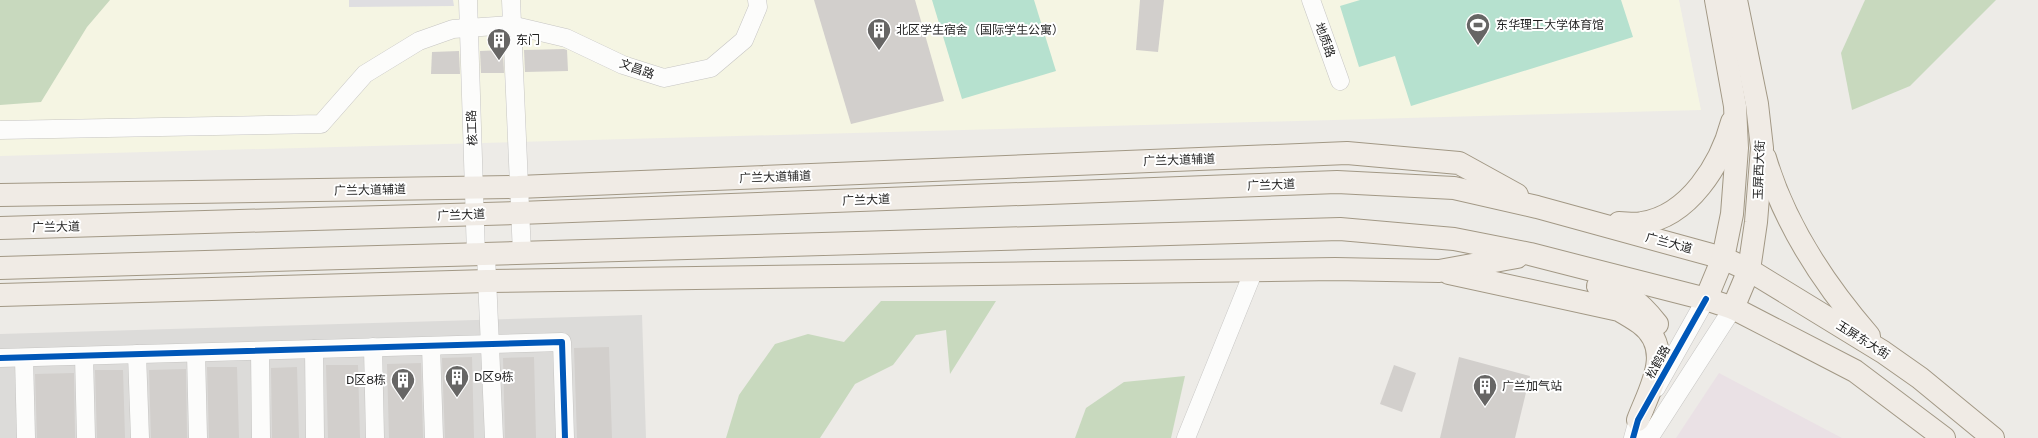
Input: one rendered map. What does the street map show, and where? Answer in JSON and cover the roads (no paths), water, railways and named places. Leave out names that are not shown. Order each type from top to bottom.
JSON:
[{"type":"main road","name":"玉屏西大街","points":[[1706,299],[1723,258],[1732,214],[1737,157],[1735,106],[1716,0]]},
{"type":"main road","name":"玉屏西大街","points":[[1733,308],[1749,270],[1756,222],[1762,148],[1757,104],[1736,0]]},
{"type":"main road","points":[[1597,223],[1642,224],[1671,212],[1697,190],[1716,163],[1727,138],[1735,106]]},
{"type":"main road","points":[[1762,148],[1778,195],[1792,227],[1808,255],[1846,309],[1883,352]]},
{"type":"main road","name":"广兰大道辅道","points":[[0,195],[518,187],[1346,153],[1459,163],[1537,207]]},
{"type":"main road","name":"广兰大道","points":[[0,228],[475,215],[1337,182],[1454,188],[1537,207],[1723,258]]},
{"type":"main road","points":[[0,268],[1340,229],[1454,239],[1530,254],[1706,299],[1733,308],[1855,371],[1944,438]]},
{"type":"main road","points":[[0,295],[487,281],[1254,270],[1439,271],[1530,254]]},
{"type":"main road","name":"玉屏东大街","points":[[1723,258],[1749,270],[1883,352],[1920,378],[1993,438]]},
{"type":"main road","points":[[1500,260],[1624,292],[1645,309],[1658,325],[1664,342],[1639,432]]},
{"type":"main road","points":[[1439,271],[1619,310],[1640,323],[1653,336],[1658,349],[1658,366]]},
{"type":"street","name":"核工路","points":[[468,0],[475,215],[487,281],[494,438]]},
{"type":"street","points":[[511,0],[522,254]]},
{"type":"street","name":"文昌路","points":[[0,130],[321,124],[365,74],[418,41],[453,29],[511,26],[566,38],[623,65],[664,78],[711,68],[744,40],[758,7],[757,0]]},
{"type":"street","name":"地质路","points":[[1311,0],[1340,81]]},
{"type":"street","points":[[1186,438],[1254,270]]},
{"type":"street","name":"松鹤路","points":[[1639,432],[1706,299]]},
{"type":"street","points":[[1639,432],[1653,432],[1733,308]]},
{"type":"street","points":[[0,358],[562,342],[565,438]]},
{"type":"street","points":[[431,346],[434,438]]},
{"type":"street","points":[[374,347],[375,438]]},
{"type":"street","points":[[314,349],[315,438]]},
{"type":"street","points":[[260,351],[261,438]]},
{"type":"street","points":[[196,353],[198,438]]},
{"type":"street","points":[[137,354],[140,438]]},
{"type":"street","points":[[84,356],[86,438]]},
{"type":"street","points":[[24,358],[26,438]]},
{"type":"place","name":"东华理工大学体育馆","points":[[1478,46]]},
{"type":"place","name":"北区学生宿舍（国际学生公寓）","points":[[879,51]]},
{"type":"place","name":"东门","points":[[499,61]]},
{"type":"place","name":"D区9栋","points":[[457,398]]},
{"type":"place","name":"D区8栋","points":[[403,401]]},
{"type":"place","name":"广兰加气站","points":[[1485,407]]}]
